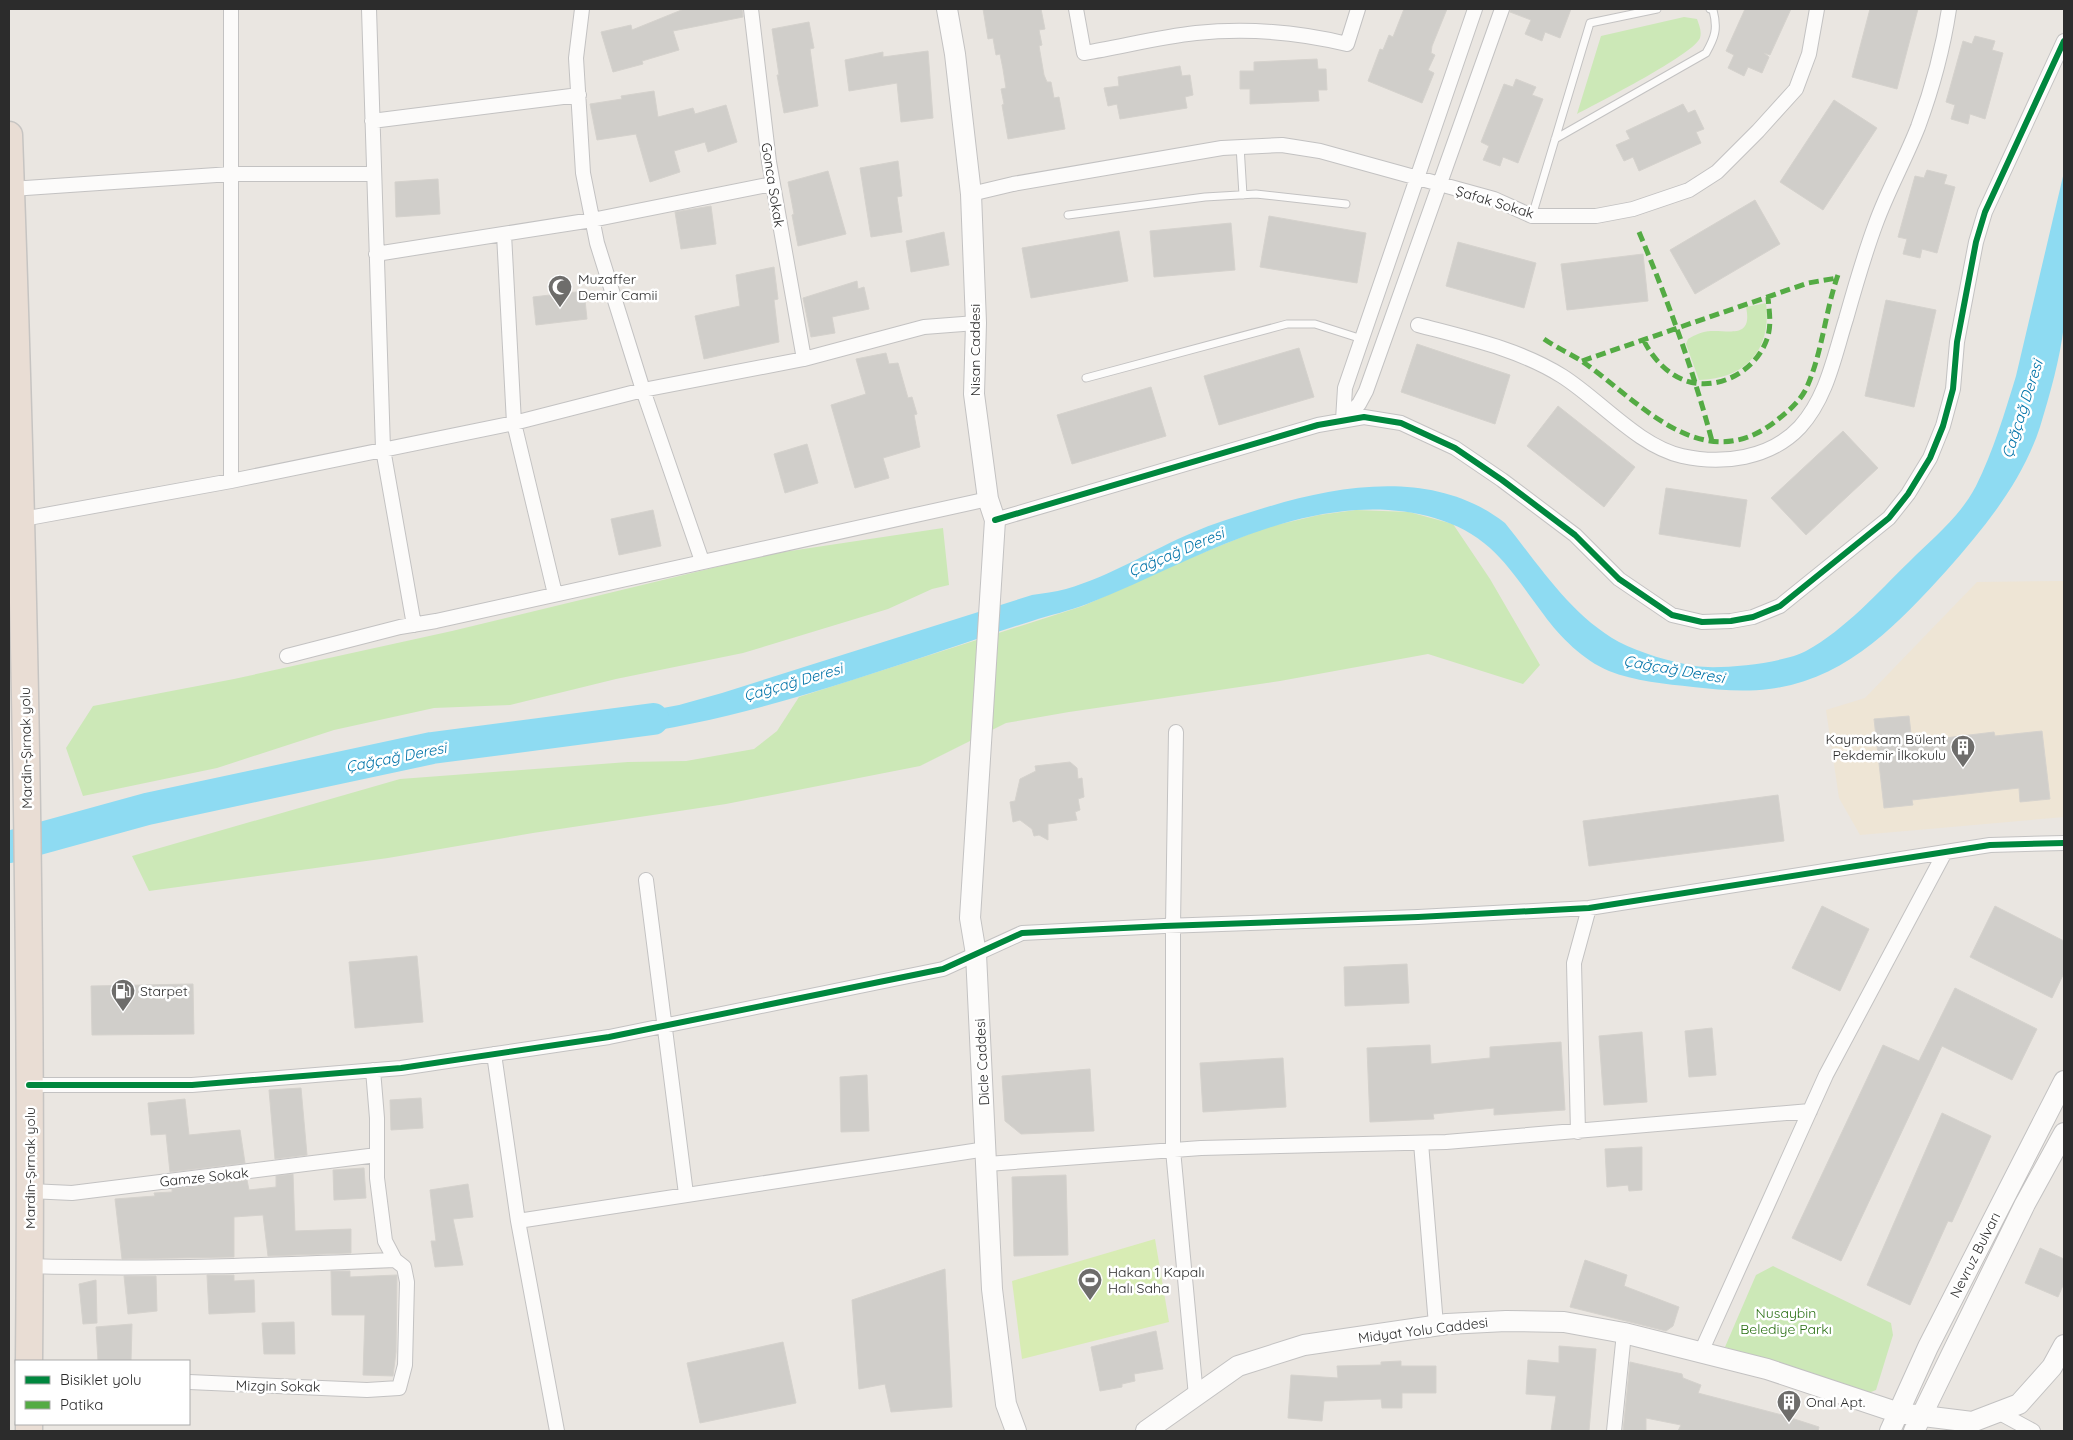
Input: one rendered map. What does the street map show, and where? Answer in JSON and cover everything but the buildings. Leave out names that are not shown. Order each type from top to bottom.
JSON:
[{"type":"highway","name":"Mardin-Şırnak yolu","points":[[9,135],[22,519],[27,802],[30,1190],[29,1360]]},
{"type":"street","points":[[231,9],[231,481]]},
{"type":"street","points":[[369,9],[383,449],[414,624]]},
{"type":"street","points":[[582,9],[576,58],[584,173],[592,220],[597,243],[643,390],[702,561]]},
{"type":"street","name":"Gonca Sokak","points":[[751,9],[772,184],[804,359]]},
{"type":"street","name":"Nisan Caddesi","points":[[946,9],[955,54],[971,194],[976,323],[974,394],[988,499],[995,520],[983,691]]},
{"type":"street","points":[[1076,9],[1084,53],[1196,33],[1244,31],[1297,34],[1347,44],[1358,9]]},
{"type":"street","points":[[1343,420],[1345,388],[1475,9]]},
{"type":"street","points":[[1343,420],[1359,404],[1366,391],[1502,9]]},
{"type":"street","name":"Şafak Sokak","points":[[971,194],[1022,183],[1240,146],[1282,145],[1320,151],[1417,180],[1494,199],[1532,216],[1596,216],[1633,209],[1689,190],[1717,172],[1796,89],[1810,54],[1817,9]]},
{"type":"street","points":[[1418,325],[1500,347],[1539,363],[1584,391],[1649,442],[1679,455],[1708,460],[1727,460],[1746,457],[1770,448],[1798,428],[1819,403],[1876,221],[1918,126],[1945,37],[1949,9]]},
{"type":"street","points":[[995,520],[1318,425],[1364,417],[1401,423],[1455,448],[1502,480],[1575,535],[1619,579],[1672,615],[1702,622],[1731,621],[1753,617],[1780,606],[1889,518],[1908,494],[1930,458],[1943,426],[1953,388],[1957,342],[1976,242],[1985,212],[2064,41]]},
{"type":"street","points":[[372,121],[579,95]]},
{"type":"street","points":[[11,189],[231,174],[374,174]]},
{"type":"street","points":[[376,254],[592,220],[772,184]]},
{"type":"street","points":[[504,234],[514,423],[555,594]]},
{"type":"street","points":[[22,519],[231,481],[514,423],[643,390],[804,359],[924,327],[976,323]]},
{"type":"street","points":[[287,656],[414,624],[988,499]]},
{"type":"street","name":"Dicle Caddesi","points":[[983,691],[970,918],[976,954],[992,1289],[1006,1404],[1016,1431]]},
{"type":"street","points":[[1176,732],[1173,926],[1173,1150],[1196,1396]]},
{"type":"street","points":[[29,1085],[192,1085],[373,1070],[609,1038],[943,969],[1022,934],[1589,908],[1990,845],[2064,843]]},
{"type":"street","points":[[1701,1352],[1826,1075],[1945,852]]},
{"type":"street","points":[[646,880],[686,1194]]},
{"type":"street","points":[[1578,1132],[1574,963],[1589,908]]},
{"type":"street","points":[[494,1054],[518,1220],[557,1431]]},
{"type":"street","points":[[30,1266],[99,1269],[283,1265],[395,1260],[385,1241],[377,1178],[373,1070]]},
{"type":"street","name":"Nevruz Bulvarı","points":[[1890,1431],[1928,1347],[2064,1081]]},
{"type":"street","points":[[518,1220],[686,1194],[987,1156],[1421,1143],[1578,1132],[1810,1110]]},
{"type":"street","name":"Nevruz Bulvarı","points":[[1918,1424],[2025,1204],[2064,1133]]},
{"type":"street","points":[[1421,1143],[1436,1326]]},
{"type":"street","name":"Gamze Sokak","points":[[30,1190],[72,1193],[377,1155]]},
{"type":"street","name":"Mizgin Sokak","points":[[190,1382],[367,1390],[399,1388],[405,1365],[407,1282],[404,1267],[395,1260]]},
{"type":"street","name":"Midyat Yolu Caddesi","points":[[1146,1431],[1238,1366],[1304,1345],[1436,1326],[1506,1321],[1564,1322],[1624,1333],[1767,1369],[1899,1413],[1918,1424],[1972,1422],[2019,1404],[2052,1367],[2064,1346]]},
{"type":"street","points":[[1614,1431],[1624,1333]]},
{"type":"street","points":[[1998,1412],[2033,1431]]},
{"type":"lane","points":[[1532,216],[1590,23],[1657,9]]},
{"type":"lane","points":[[1555,139],[1706,53],[1716,36],[1717,24],[1710,9]]},
{"type":"lane","points":[[1240,146],[1243,195]]},
{"type":"lane","points":[[1068,215],[1205,197],[1256,194],[1346,204]]},
{"type":"lane","points":[[1086,378],[1287,324],[1315,324],[1362,339]]},
{"type":"shaded area","points":[[2064,581],[2064,817],[1860,835],[1839,798],[1826,710],[1865,698],[1977,582]]},
{"type":"green space","points":[[1684,17],[1697,19],[1699,24],[1700,38],[1694,45],[1644,78],[1577,114],[1601,36]]},
{"type":"green space","points":[[1766,303],[1767,319],[1765,334],[1760,347],[1752,358],[1730,374],[1699,380],[1686,344],[1688,339],[1711,331],[1738,331],[1746,324],[1746,307]]},
{"type":"green space","points":[[1356,510],[1409,512],[1453,524],[1490,579],[1540,665],[1523,684],[1428,654],[1280,681],[1006,723],[920,766],[726,804],[533,833],[388,858],[149,891],[132,856],[400,779],[628,762],[686,761],[754,749],[777,731],[799,697],[1083,606],[1185,560],[1264,528],[1319,515]]},
{"type":"green space","points":[[943,528],[949,585],[932,589],[888,609],[743,653],[616,679],[510,705],[434,708],[334,730],[217,768],[83,796],[66,748],[93,706],[234,679],[452,631],[770,554]]},
{"type":"green space","name":"Hakan 1 Kapalı Halı Saha","points":[[1155,1239],[1169,1322],[1022,1359],[1012,1281]]},
{"type":"green space","name":"Nusaybin Belediye Parkı","points":[[1773,1266],[1891,1323],[1893,1335],[1876,1390],[1866,1394],[1725,1347],[1756,1275]]},
{"type":"water","points":[[2064,172],[2064,325],[2060,351],[2040,427],[2023,467],[2001,503],[1975,537],[1909,610],[1869,646],[1846,662],[1797,684],[1760,690],[1712,689],[1639,680],[1609,671],[1590,661],[1565,639],[1550,623],[1505,563],[1476,537],[1461,528],[1427,516],[1409,512],[1374,509],[1320,515],[1252,534],[1218,546],[1080,606],[782,701],[701,722],[660,730],[619,736],[609,727],[615,717],[679,705],[722,693],[1032,595],[1083,584],[1178,539],[1222,521],[1315,495],[1381,486],[1414,488],[1446,494],[1476,505],[1505,523],[1570,604],[1601,631],[1636,650],[1676,662],[1706,667],[1768,662],[1796,655],[1821,642],[1848,621],[1946,527],[1970,497],[1993,446],[2016,376]]},
{"type":"waterway","name":"Çağçağ Deresi","points":[[9,847],[147,809],[432,748],[653,719]]},
{"type":"marked path","points":[[1639,232],[1679,335],[1712,441]]},
{"type":"marked path","points":[[1544,339],[1583,362],[1648,412],[1672,427],[1695,438],[1720,442],[1746,438],[1772,424],[1782,416],[1796,404],[1806,389],[1812,375],[1839,272]]},
{"type":"marked path","points":[[1582,361],[1808,283],[1837,278]]},
{"type":"marked path","points":[[1644,341],[1660,364],[1677,377],[1697,383],[1709,384],[1722,381],[1745,369],[1762,350],[1769,328],[1768,297]]},
{"type":"cycle path","points":[[995,520],[1318,425],[1364,417],[1401,423],[1455,448],[1502,480],[1575,535],[1619,579],[1672,615],[1702,622],[1731,621],[1753,617],[1780,606],[1889,518],[1908,494],[1930,458],[1943,426],[1953,389],[1957,342],[1976,242],[1985,212],[2064,41]]},
{"type":"cycle path","points":[[29,1085],[192,1085],[401,1068],[609,1037],[943,969],[1022,933],[1589,908],[1990,845],[2064,843]]},
{"type":"place","name":"Muzaffer Demir Camii","points":[[560,308]]},
{"type":"place","name":"Kaymakam Bülent Pekdemir İlkokulu","points":[[1963,768]]},
{"type":"place","name":"Starpet","points":[[123,1012]]},
{"type":"place","name":"Hakan 1 Kapalı Halı Saha","points":[[1090,1301]]},
{"type":"place","name":"Onal Apt.","points":[[1789,1423]]}]
